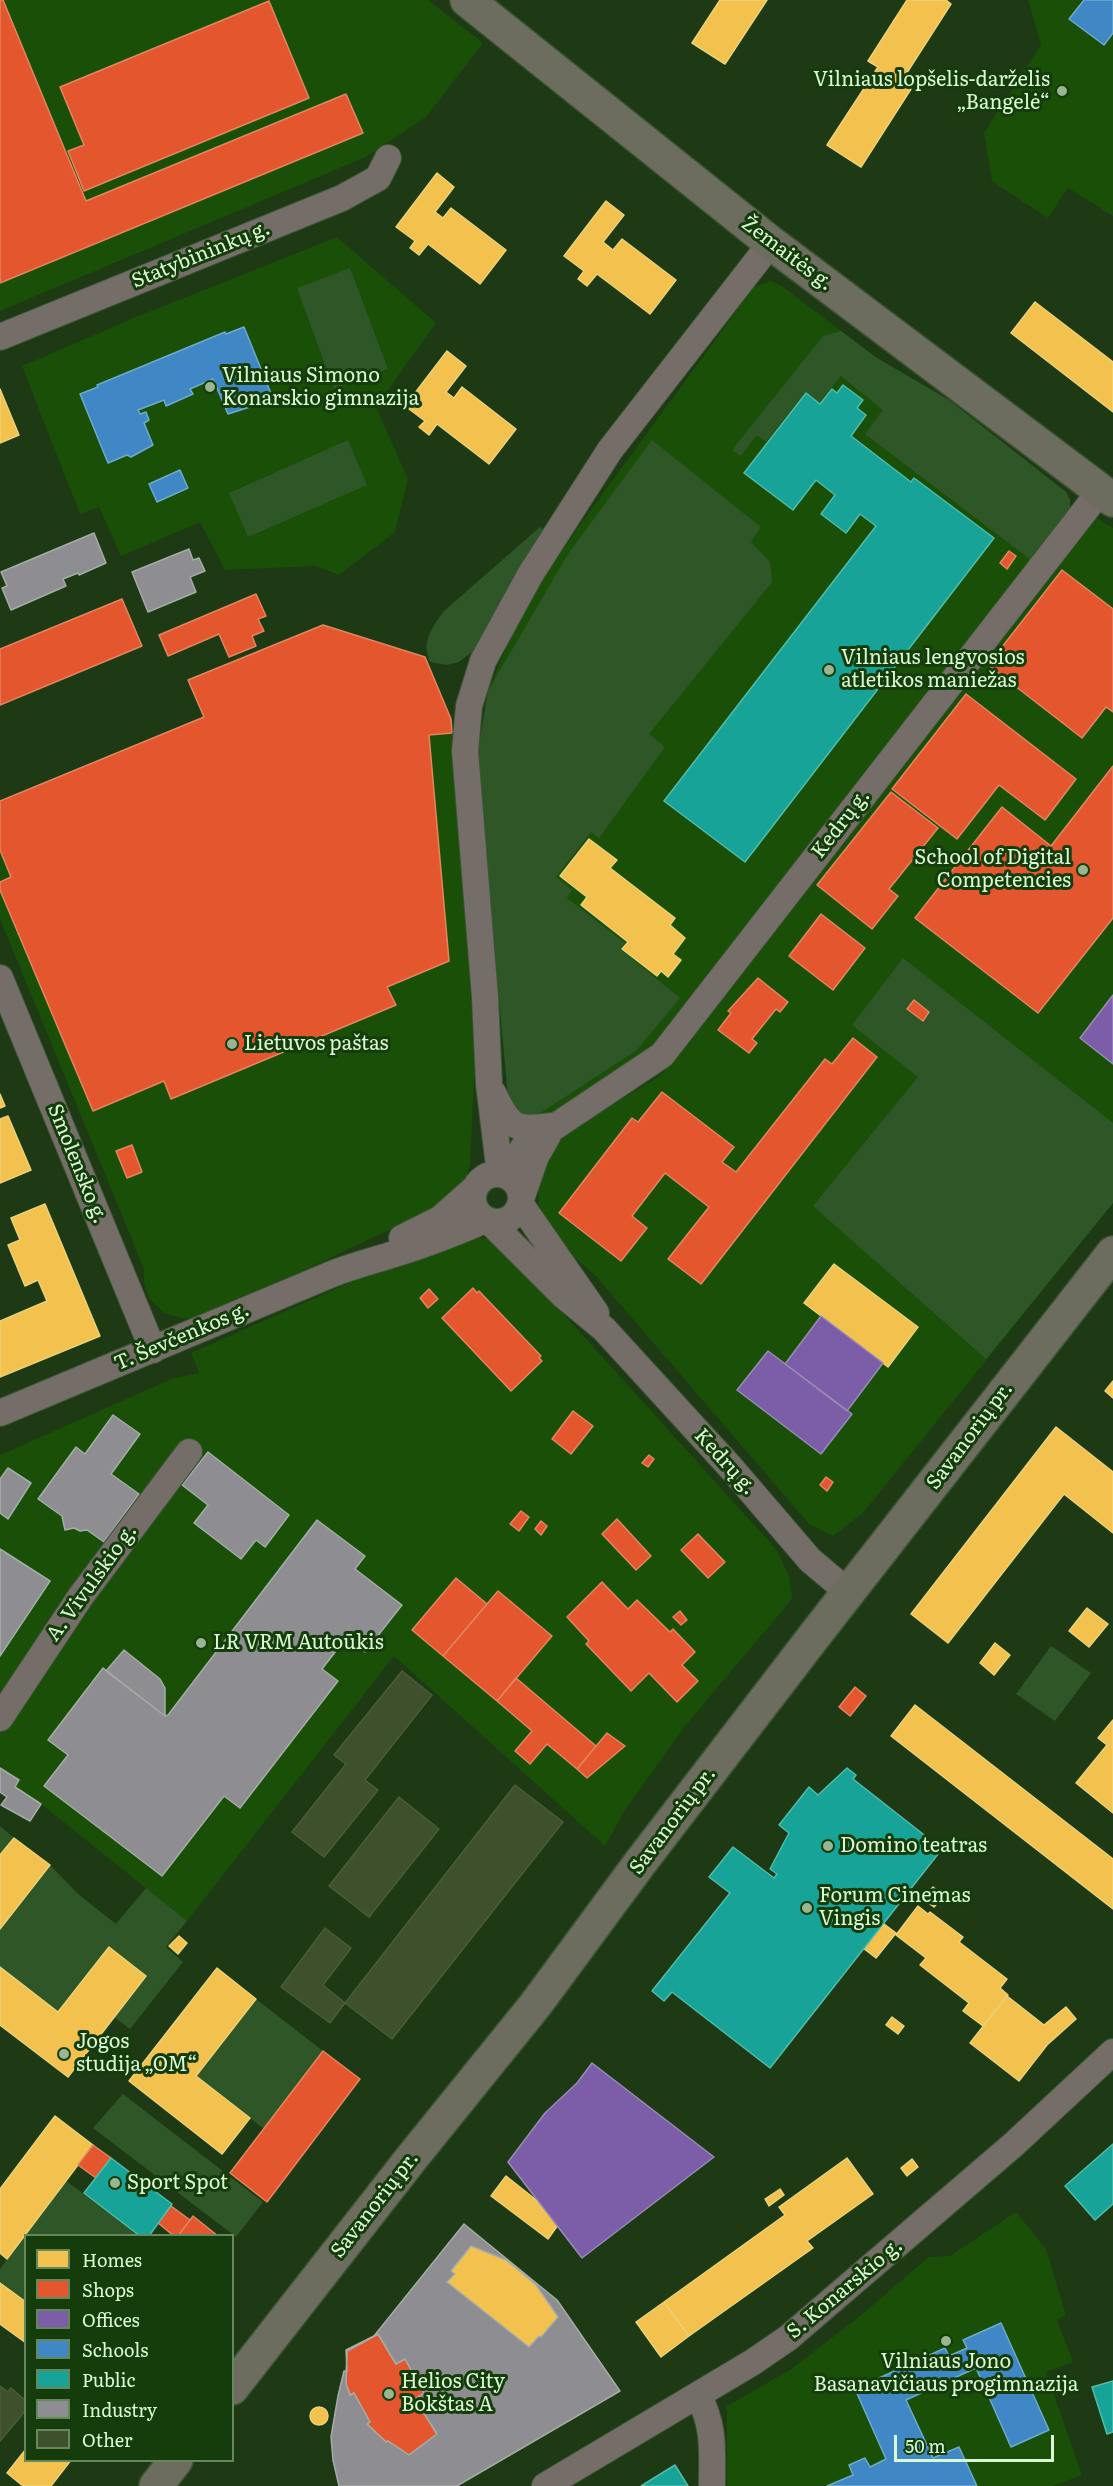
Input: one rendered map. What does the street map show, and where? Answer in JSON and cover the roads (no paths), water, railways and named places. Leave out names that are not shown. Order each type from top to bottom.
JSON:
[{"type":"main road","name":"Žemaitės g.","points":[[467,0],[771,243],[1107,495]]},
{"type":"main road","name":"Savanorių pr.","points":[[234,2385],[410,2160],[536,2004],[640,1863],[848,1592],[889,1543],[1009,1384],[1113,1253]]},
{"type":"main road","points":[[156,2486],[174,2462]]},
{"type":"street","name":"Statybininkų g.","points":[[0,337],[342,198],[378,178],[388,158]]},
{"type":"street","points":[[490,1180],[517,1184],[521,1202],[511,1219],[501,1222],[487,1221],[475,1208],[473,1198],[490,1180],[486,1018],[465,751],[469,706],[483,661],[530,575],[610,450],[771,243]]},
{"type":"street","name":"Kedrų g.","points":[[490,1180],[523,1148],[552,1126],[662,1055],[1107,495]]},
{"type":"street","name":"Smolensko g.","points":[[0,978],[153,1350]]},
{"type":"street","name":"Kedrų g.","points":[[489,1084],[502,1111],[512,1123],[527,1130],[552,1126]]},
{"type":"street","name":"Kedrų g.","points":[[552,1126],[536,1156],[521,1202],[543,1239],[575,1281],[604,1329]]},
{"type":"street","name":"T. Ševčenkos g.","points":[[0,1413],[364,1261],[440,1219],[490,1180]]},
{"type":"street","name":"Kedrų g.","points":[[487,1221],[564,1296],[604,1329],[732,1469],[810,1560],[848,1592]]},
{"type":"street","name":"T. Ševčenkos g.","points":[[364,1261],[392,1255],[487,1221]]},
{"type":"street","name":"A. Vivulskio g.","points":[[0,1718],[81,1596],[189,1452]]},
{"type":"street","name":"S. Konarskio g.","points":[[545,2486],[753,2362],[818,2314],[1013,2145],[1113,2052]]},
{"type":"street","points":[[698,2394],[708,2414],[712,2434],[712,2486]]},
{"type":"place","name":"Vilniaus lopšelis-darželis „Bangelė“","points":[[1062,91]]},
{"type":"place","name":"Vilniaus Simono Konarskio gimnazija","points":[[210,387]]},
{"type":"place","name":"Vilniaus lengvosios atletikos maniežas","points":[[829,670]]},
{"type":"place","name":"School of Digital Competencies","points":[[1083,870]]},
{"type":"place","name":"Lietuvos paštas","points":[[232,1044]]},
{"type":"place","name":"LR VRM Autoūkis","points":[[201,1643]]},
{"type":"place","name":"Domino teatras","points":[[828,1846]]},
{"type":"place","name":"Forum Cinemas Vingis","points":[[807,1908]]},
{"type":"place","name":"Jogos studija „OM“","points":[[64,2054]]},
{"type":"place","name":"Sport Spot","points":[[115,2183]]},
{"type":"place","name":"Vilniaus Jono Basanavičiaus progimnazija","points":[[946,2341]]},
{"type":"place","name":"Helios City Bokštas A","points":[[389,2394]]}]
